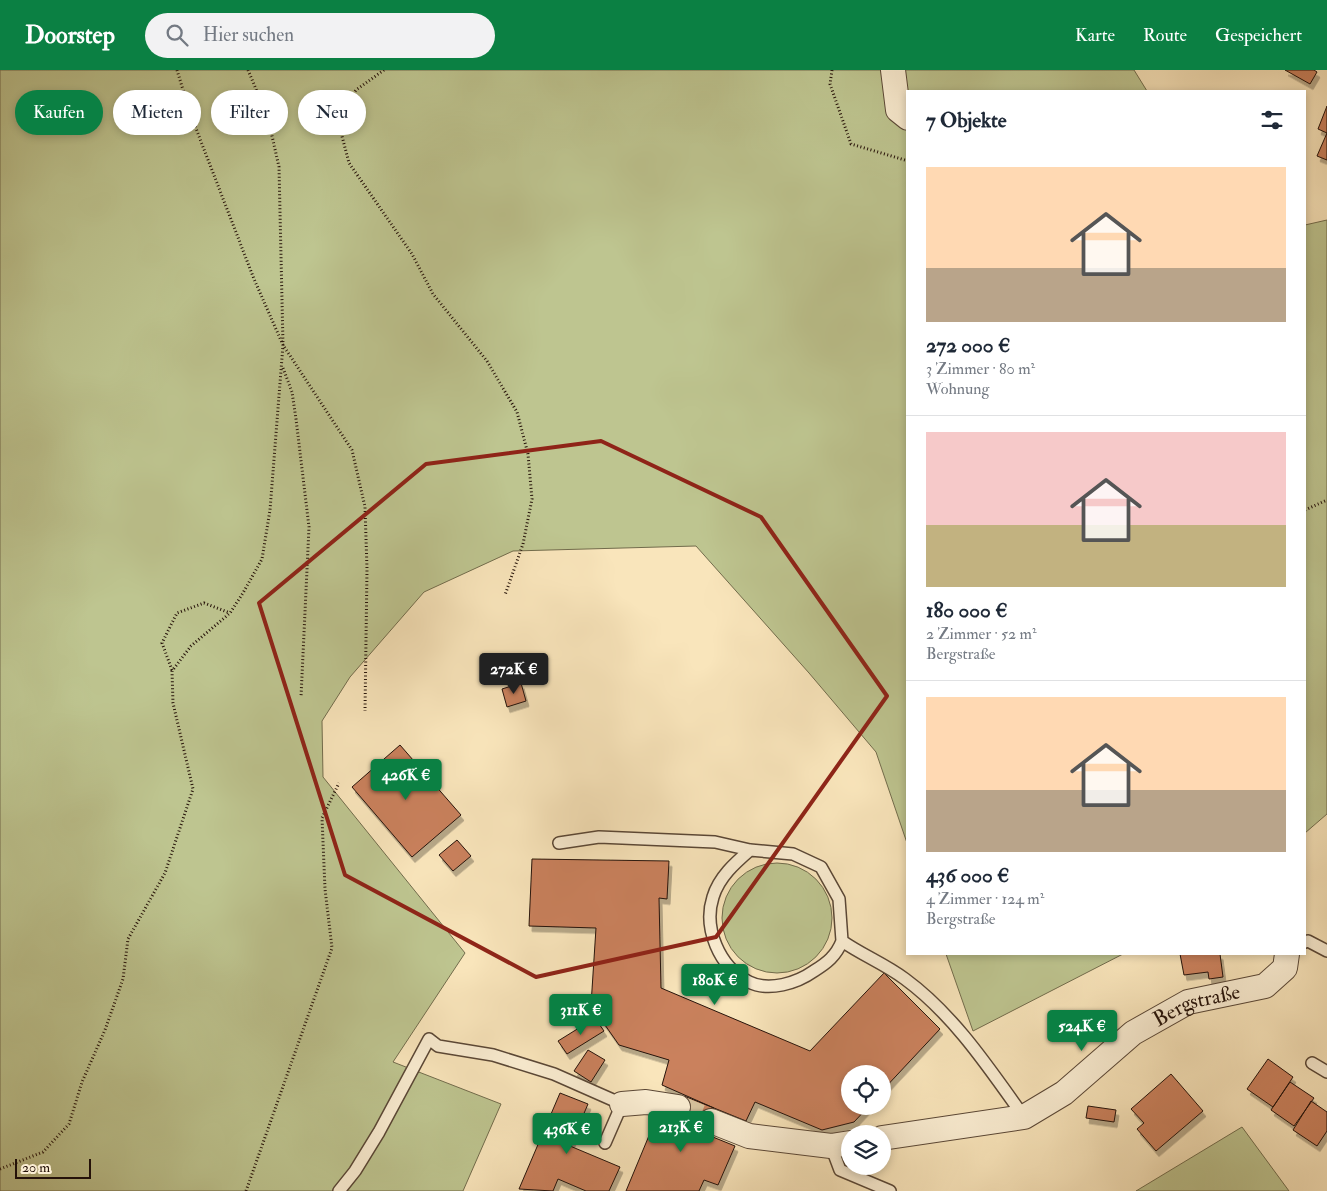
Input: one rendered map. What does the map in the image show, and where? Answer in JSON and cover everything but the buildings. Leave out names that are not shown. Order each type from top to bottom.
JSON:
[{"type":"street","points":[[893,70],[898,110],[906,116]]},
{"type":"street","name":"Bergstraße","points":[[891,1137],[1024,1117],[1064,1093],[1133,1033],[1188,1002],[1265,986],[1285,968],[1287,955]]},
{"type":"street","points":[[622,1104],[646,1102],[678,1107]]},
{"type":"street","points":[[711,1121],[749,1136],[841,1144]]},
{"type":"lane","points":[[559,843],[599,837],[715,842],[750,850],[793,854],[821,867],[839,899],[842,941],[837,954],[826,964],[801,980],[772,986],[749,982],[728,966],[715,945],[708,918],[713,896],[729,868],[750,850]]},
{"type":"lane","points":[[842,941],[904,978],[930,1000],[978,1052],[1024,1117]]},
{"type":"lane","points":[[1306,942],[1327,951]]},
{"type":"lane","points":[[339,1191],[355,1171],[379,1132],[429,1039],[438,1046],[493,1056],[554,1074],[622,1104],[605,1143]]},
{"type":"lane","points":[[1312,1063],[1327,1072]]},
{"type":"lane","points":[[841,1144],[841,1170]]},
{"type":"lane","points":[[852,1175],[890,1191]]},
{"type":"path","points":[[177,70],[193,122],[254,279],[283,345],[352,450],[365,507],[367,569],[365,711]]},
{"type":"path","points":[[172,671],[191,646],[230,613],[262,559],[270,510],[283,345],[279,167],[268,118],[248,70]]},
{"type":"path","points":[[384,70],[356,90],[337,117],[349,163],[412,254],[433,294],[487,361],[517,412],[528,454],[532,499],[523,544],[505,595]]},
{"type":"path","points":[[832,70],[830,84],[851,144],[906,160]]},
{"type":"path","points":[[282,365],[292,392],[309,527],[301,697]]},
{"type":"path","points":[[1306,510],[1327,500]]},
{"type":"path","points":[[0,1169],[43,1152],[69,1124],[82,1082],[105,1030],[123,979],[128,939],[165,874],[193,788],[174,703],[172,671],[162,643],[177,614],[204,602],[230,613]]},
{"type":"path","points":[[246,1191],[332,948],[325,890],[322,818],[339,783]]},
{"type":"highlighted area","points":[[601,441],[761,517],[887,696],[716,937],[536,977],[345,875],[259,603],[426,464]]},
{"type":"green space","points":[[0,70],[1134,70],[1146,90],[906,90],[906,840],[876,752],[809,673],[696,546],[513,551],[424,592],[350,677],[322,721],[323,777],[465,953],[393,1062],[501,1104],[463,1191],[0,1191]]},
{"type":"green space","points":[[1327,220],[1327,814],[1306,832],[1306,225]]},
{"type":"green space","points":[[777,863],[798,867],[816,879],[828,897],[832,918],[828,939],[816,957],[798,969],[777,973],[756,969],[738,957],[726,939],[722,918],[726,897],[738,879],[756,867]]},
{"type":"green space","points":[[946,955],[1121,955],[973,1031]]},
{"type":"green space","points":[[1242,1127],[1289,1191],[1136,1191]]},
{"type":"tunnel","points":[[678,1107],[711,1121]]}]
